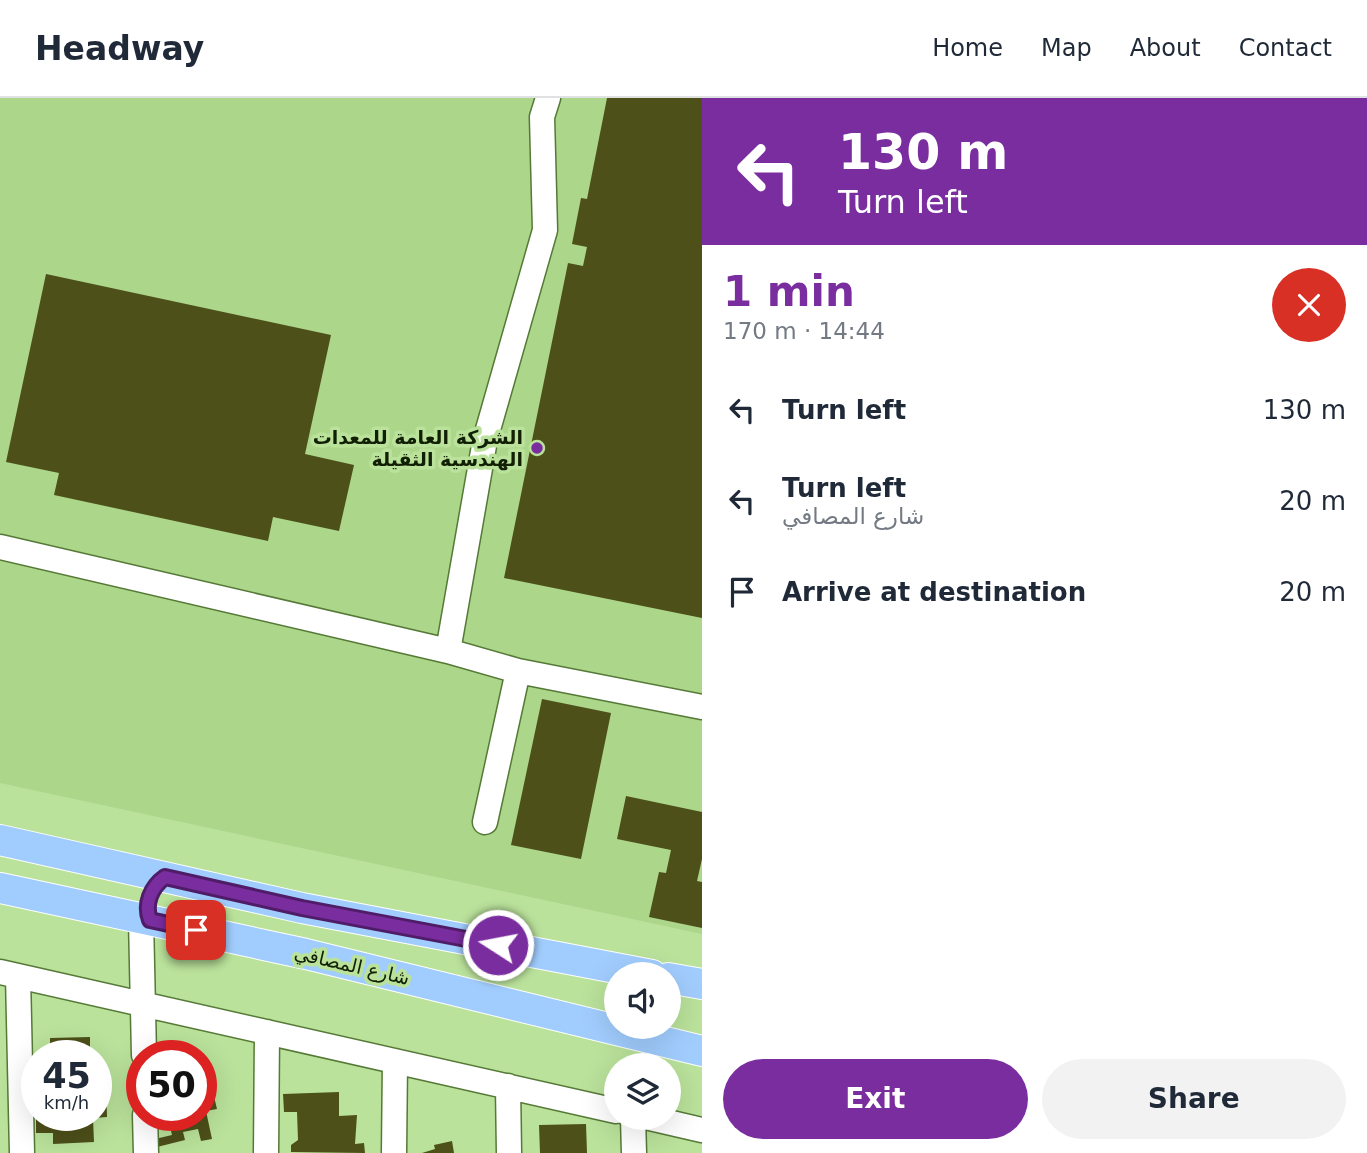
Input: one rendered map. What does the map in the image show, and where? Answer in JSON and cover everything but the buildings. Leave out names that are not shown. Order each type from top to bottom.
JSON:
[{"type":"main road","points":[[0,840],[318,911],[604,966]]},
{"type":"main road","points":[[119,867],[125,883],[124,893],[135,917],[147,907],[154,888],[165,877]]},
{"type":"main road","name":"شارع المصافي","points":[[0,888],[306,954],[702,1051]]},
{"type":"main road","points":[[265,945],[275,935],[278,925],[275,902]]},
{"type":"main road","points":[[306,954],[304,933],[307,923],[318,911]]},
{"type":"main road","points":[[681,980],[702,984]]},
{"type":"street","points":[[448,651],[485,440],[545,230],[542,117],[548,98]]},
{"type":"street","points":[[0,547],[448,651],[518,671],[702,707]]},
{"type":"street","points":[[485,822],[518,671]]},
{"type":"street","points":[[135,917],[143,1040]]},
{"type":"street","points":[[22,1153],[9,974],[604,1108]]},
{"type":"street","points":[[266,1153],[267,1032]]},
{"type":"street","points":[[394,1153],[396,1061]]},
{"type":"street","points":[[508,1086],[509,1153]]},
{"type":"street","points":[[681,1125],[702,1130]]},
{"type":"street","points":[[633,1130],[634,1153]]},
{"type":"street","points":[[145,1131],[146,1153]]},
{"type":"shaded area","points":[[0,98],[702,98],[702,934],[0,783]]},
{"type":"place","name":"الشركة العامة للمعدات الهندسية الثقيلة","points":[[537,448]]},
{"type":"route","points":[[196,930],[150,920],[147,907],[150,897],[154,888],[165,877],[302,908],[498,945]]}]
